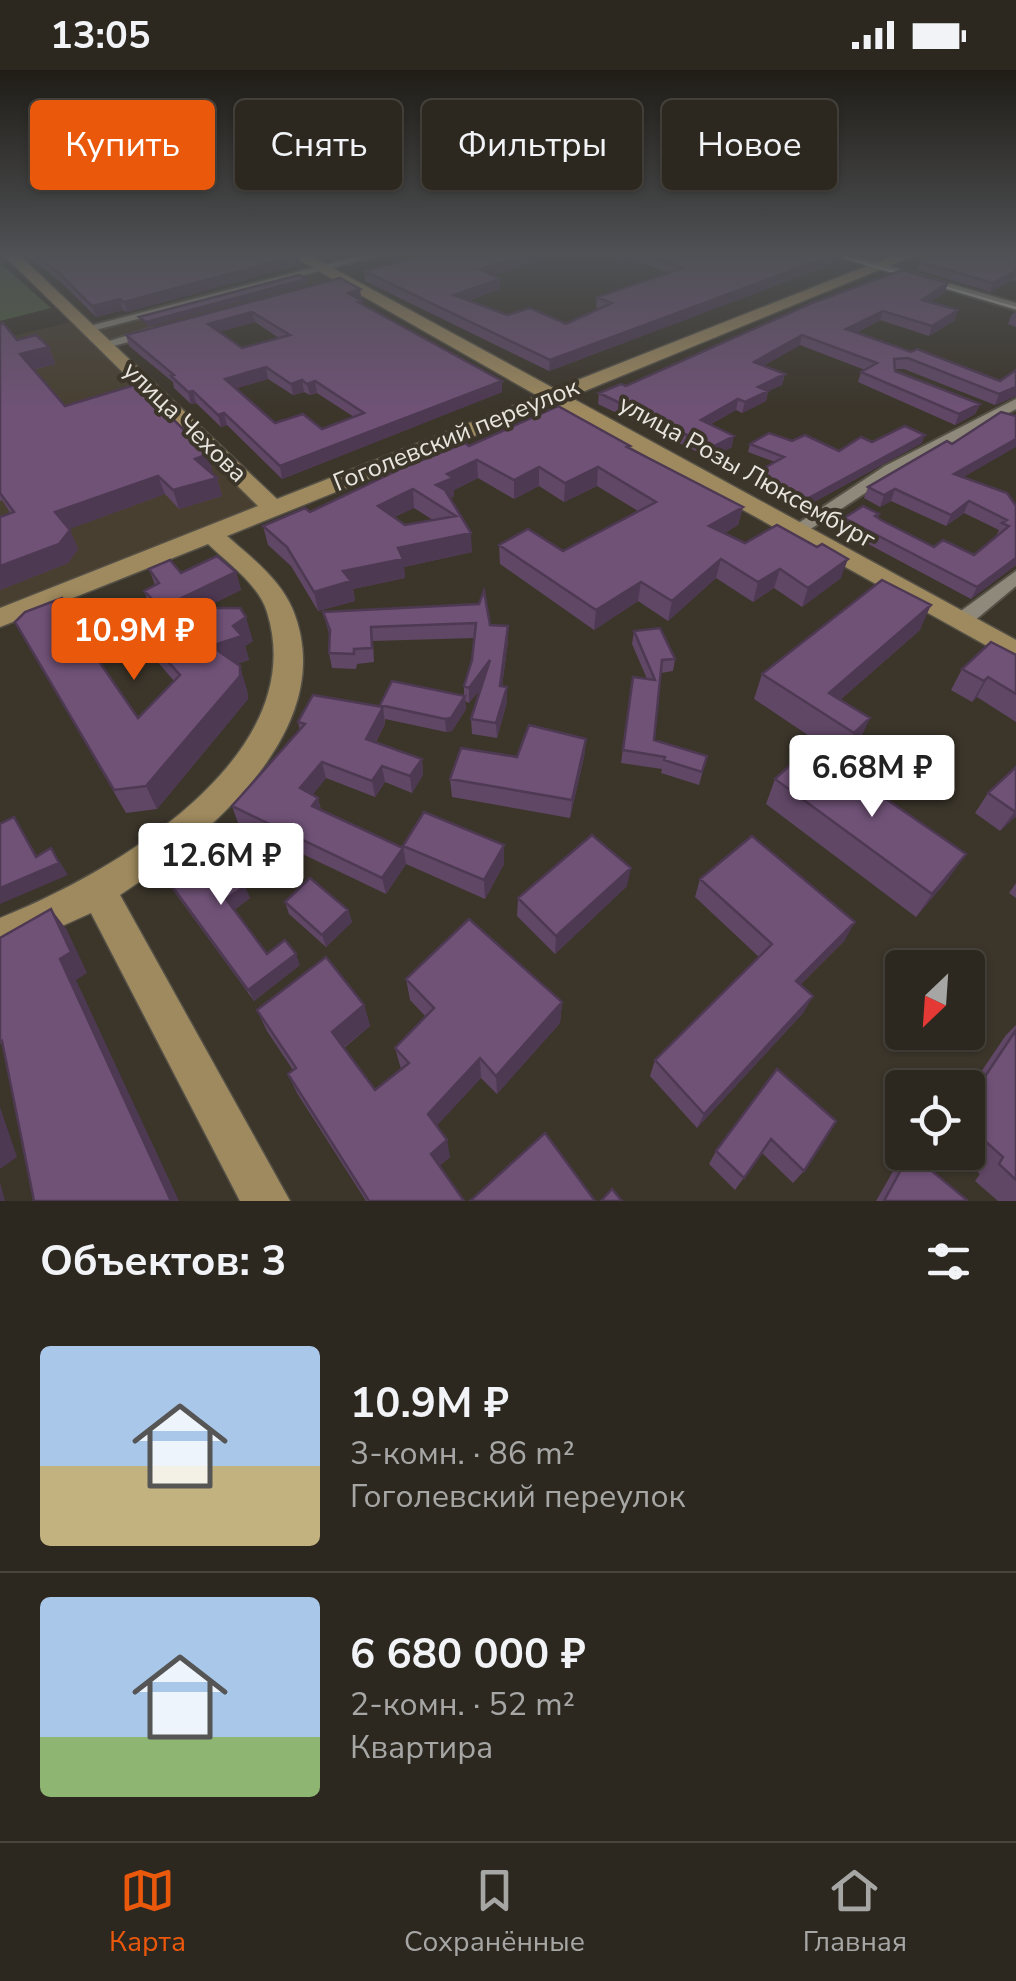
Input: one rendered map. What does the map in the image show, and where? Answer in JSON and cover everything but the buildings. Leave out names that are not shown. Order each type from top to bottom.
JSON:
[{"type":"main road","name":"улица Чехова","points":[[65,306],[273,508]]},
{"type":"main road","name":"улица Розы Люксембург","points":[[399,306],[554,397],[1016,652]]},
{"type":"main road","name":"Гоголевский переулок","points":[[0,618],[782,306]]},
{"type":"main road","points":[[0,936],[100,892],[148,861],[196,822],[233,783],[261,744],[279,706],[287,672],[288,640],[281,612],[267,588],[210,533]]},
{"type":"main road","points":[[100,892],[266,1201]]},
{"type":"street","points":[[88,328],[191,306]]},
{"type":"street","points":[[105,344],[161,330]]},
{"type":"street","points":[[797,530],[985,411],[1016,403]]},
{"type":"street","points":[[985,411],[1016,422]]},
{"type":"street","points":[[960,621],[1016,578]]},
{"type":"shaded area","points":[[177,306],[251,306],[106,344],[273,508],[0,618],[0,339],[79,320],[89,328]]},
{"type":"green space","points":[[0,306],[51,308],[0,321]]},
{"type":"tram line","points":[[1008,306],[1016,308]]}]
